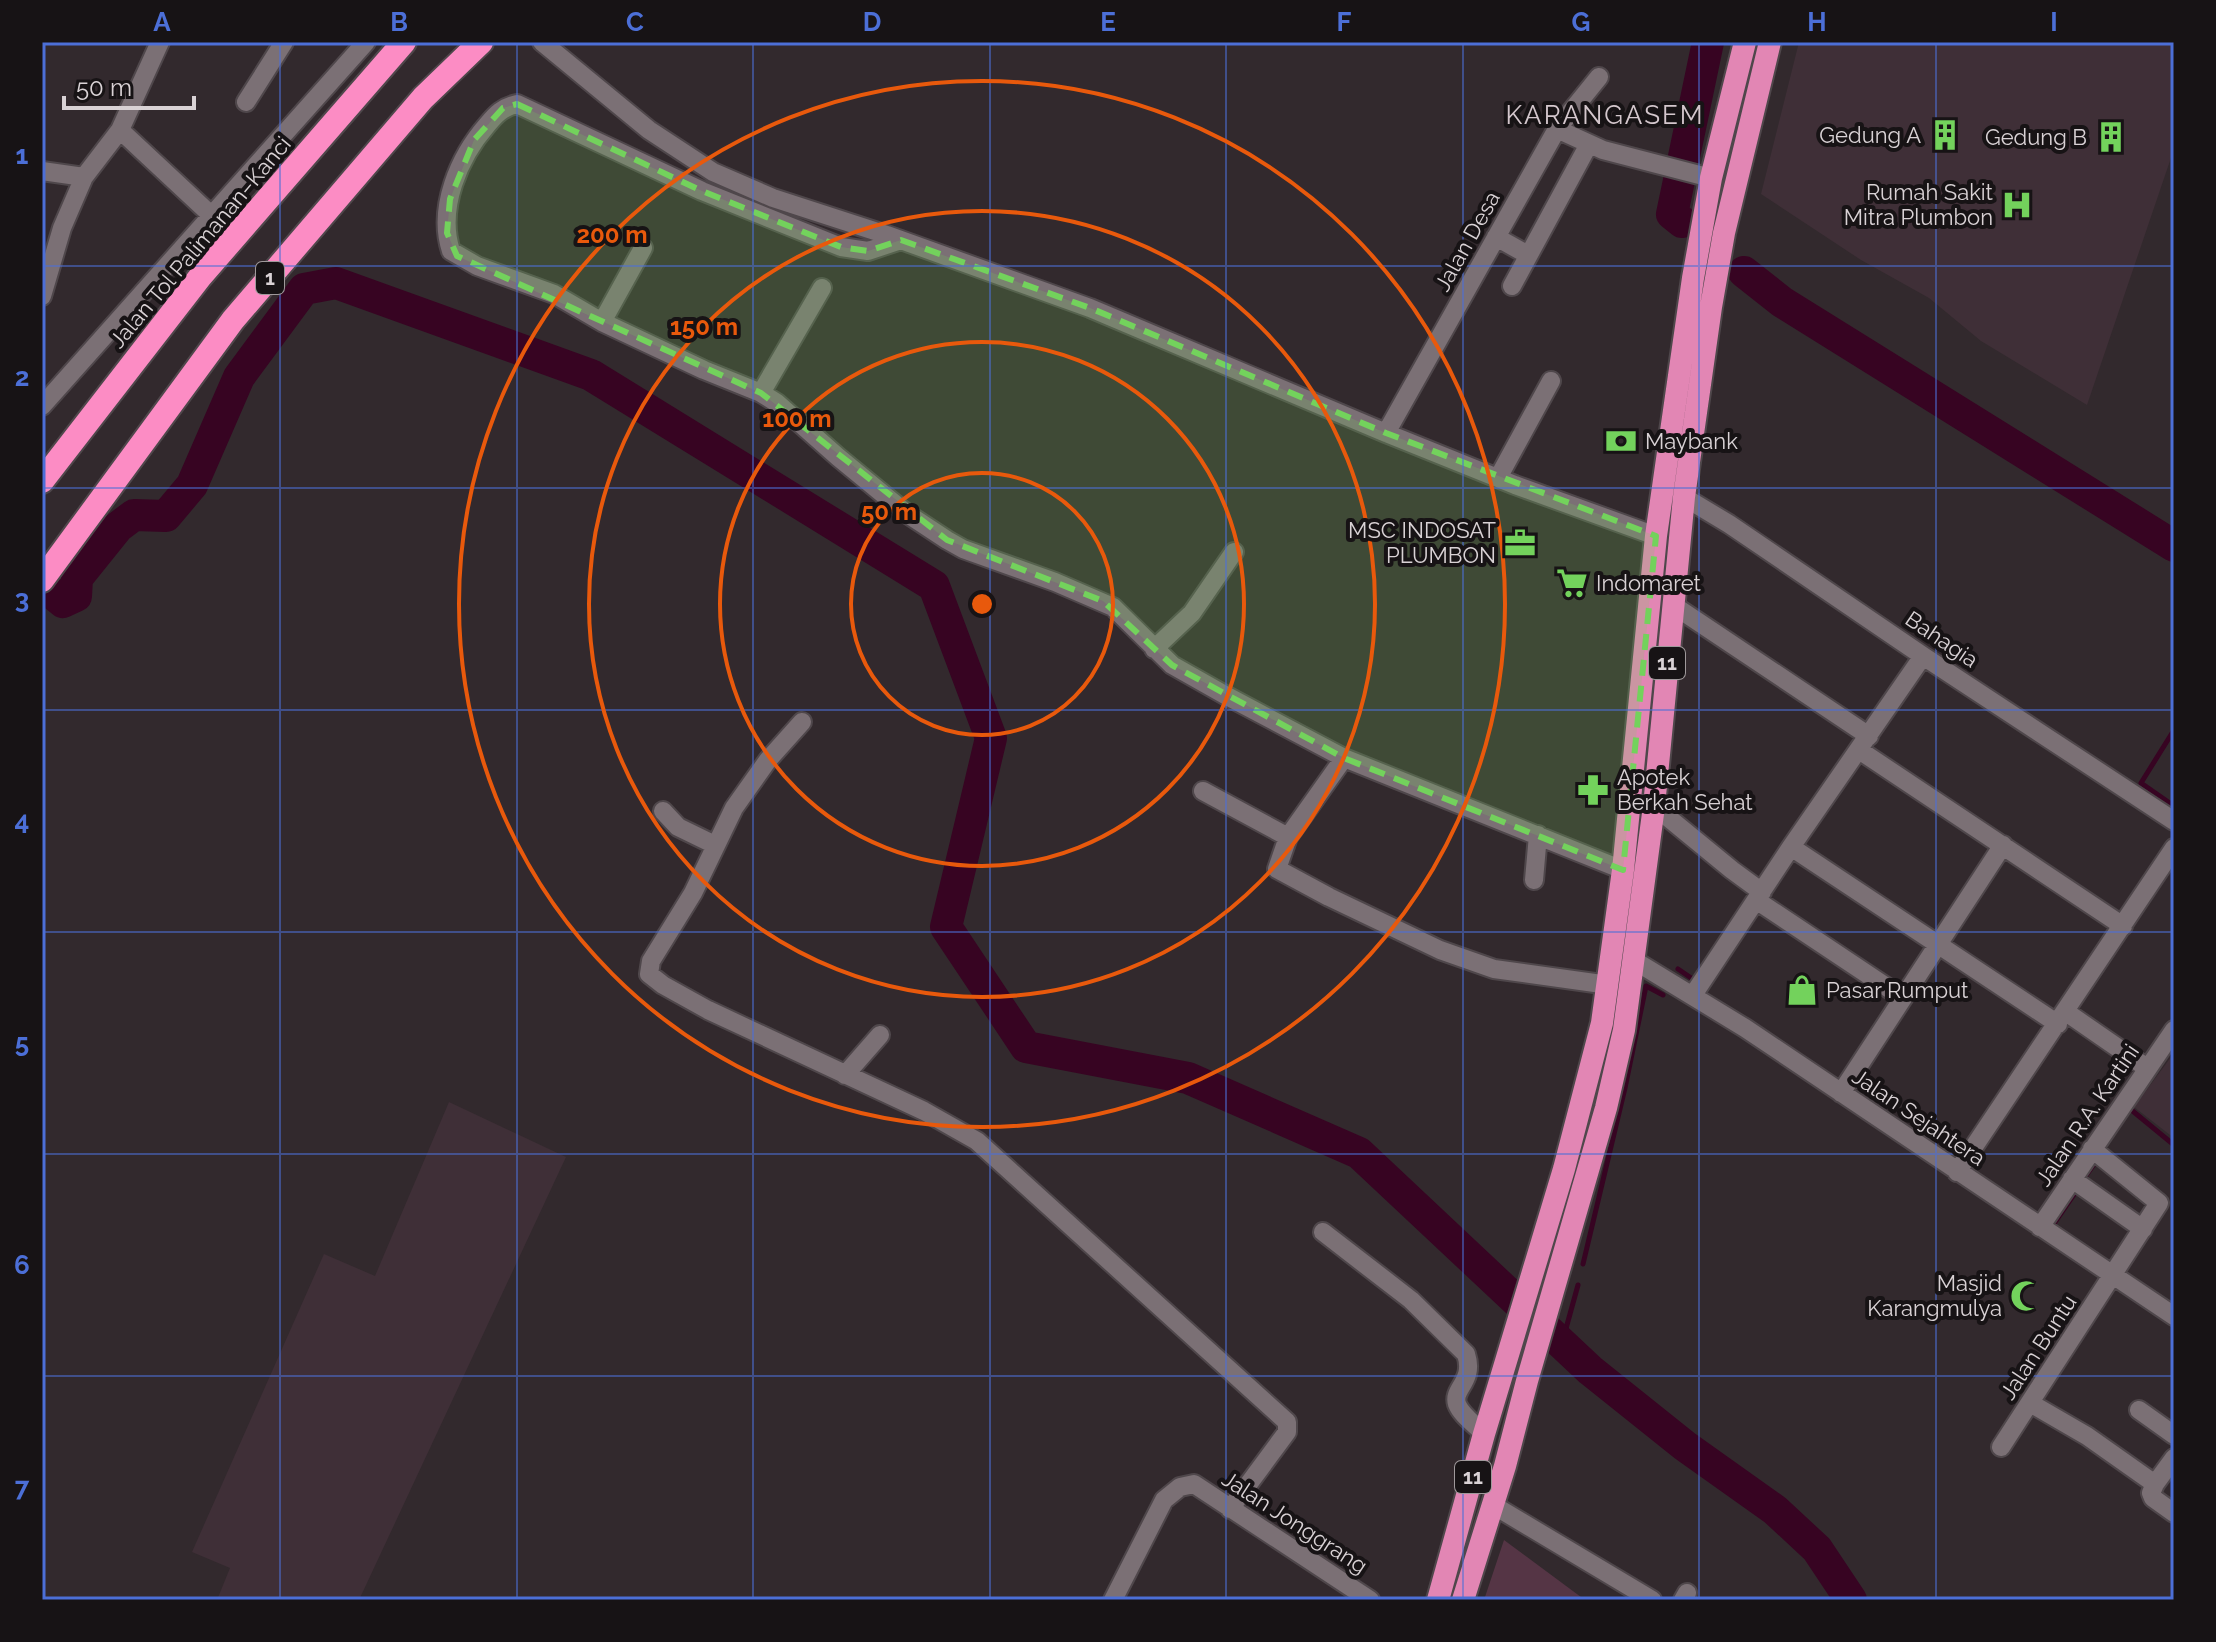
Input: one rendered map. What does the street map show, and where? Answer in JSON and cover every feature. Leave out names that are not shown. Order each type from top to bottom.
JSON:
[{"type":"highway","name":"Jalan Tol Palimanan–Kanci","points":[[42,481],[200,277],[404,42]]},
{"type":"highway","name":"1","points":[[42,580],[233,320],[423,98],[481,42]]},
{"type":"highway","name":"11","points":[[1438,1600],[1586,1089],[1609,985],[1656,536],[1693,278],[1691,172],[1733,87],[1745,42]]},
{"type":"highway","name":"11","points":[[1463,1600],[1557,1283],[1606,1108],[1624,1030],[1654,806],[1684,497],[1724,233],[1770,42]]},
{"type":"highway","points":[[1733,87],[1757,93]]},
{"type":"street","points":[[42,296],[62,228],[84,177],[120,130],[160,42]]},
{"type":"street","points":[[246,102],[284,42]]},
{"type":"street","points":[[42,406],[366,42]]},
{"type":"street","points":[[542,42],[649,130],[713,172],[773,198],[1090,308],[1386,433],[1656,536]]},
{"type":"street","name":"Jalan Desa","points":[[1386,433],[1557,129],[1599,77]]},
{"type":"street","points":[[901,240],[868,251],[841,247],[702,191],[517,104],[503,108],[474,140],[454,180],[447,233],[451,251],[477,266],[554,294],[602,322],[761,393],[777,403],[906,513],[963,549],[1103,601],[1113,607],[1172,665],[1344,758],[1623,870]]},
{"type":"street","points":[[1557,129],[1624,156],[1691,172]]},
{"type":"street","points":[[120,130],[210,214]]},
{"type":"street","points":[[1512,286],[1589,144]]},
{"type":"street","points":[[42,171],[84,177]]},
{"type":"street","points":[[1496,237],[1528,255]]},
{"type":"street","points":[[602,322],[643,248]]},
{"type":"street","points":[[761,393],[822,288]]},
{"type":"street","points":[[1498,478],[1551,381]]},
{"type":"street","name":"Bahagia","points":[[1684,497],[2174,821]]},
{"type":"street","points":[[1154,649],[1192,613],[1234,552]]},
{"type":"street","points":[[1673,605],[2003,845],[2123,926]]},
{"type":"street","points":[[1693,995],[1923,656]]},
{"type":"street","points":[[802,722],[768,760],[734,808],[693,893],[651,961],[649,974],[708,1010],[924,1111],[986,1148],[1287,1422],[1287,1432],[1230,1509]]},
{"type":"street","points":[[1344,758],[1288,837],[1276,865],[1278,870],[1440,950],[1494,969],[1609,985]]},
{"type":"street","points":[[1203,791],[1288,837]]},
{"type":"street","points":[[1654,806],[1759,896],[1903,998]]},
{"type":"street","points":[[663,811],[678,827],[715,845]]},
{"type":"street","points":[[1534,880],[1538,835]]},
{"type":"street","points":[[1841,1093],[2003,845]]},
{"type":"street","points":[[1791,847],[1937,943],[2147,1068]]},
{"type":"street","points":[[1957,1172],[2174,848]]},
{"type":"street","name":"Jalan Sejahtera","points":[[1635,961],[1693,995],[2174,1316]]},
{"type":"street","name":"Jalan R.A. Kartini","points":[[2040,1227],[2077,1183],[2147,1068],[2174,1030]]},
{"type":"street","points":[[845,1075],[880,1035]]},
{"type":"street","points":[[2097,1153],[2166,1202]]},
{"type":"street","points":[[2077,1183],[2143,1229]]},
{"type":"street","name":"Jalan Buntu","points":[[2001,1447],[2143,1229],[2166,1202]]},
{"type":"street","points":[[1323,1232],[1411,1300],[1466,1354],[1470,1365],[1469,1375],[1456,1395],[1457,1403],[1484,1434]]},
{"type":"street","points":[[2030,1403],[2087,1436],[2155,1484]]},
{"type":"street","points":[[2139,1410],[2174,1435]]},
{"type":"street","points":[[2174,1458],[2151,1493],[2153,1498],[2174,1513]]},
{"type":"street","name":"Jalan Jonggrang","points":[[1113,1600],[1164,1500],[1180,1487],[1194,1484],[1370,1600]]},
{"type":"street","points":[[1493,1505],[1652,1600]]},
{"type":"highlighted area","points":[[517,104],[702,191],[841,247],[868,251],[901,240],[1090,308],[1386,433],[1656,536],[1623,870],[1344,758],[1172,665],[1103,601],[947,540],[761,393],[457,256],[447,233],[450,199],[474,140],[503,108]]},
{"type":"shaded area","name":"Rumah Sakit Mitra Plumbon","points":[[1799,42],[2174,42],[2174,149],[2087,405],[1981,341],[1929,298],[1861,260],[1761,194]]},
{"type":"shaded area","points":[[2174,1053],[2174,1138],[2134,1107]]},
{"type":"shaded area","points":[[449,1102],[566,1157],[359,1600],[217,1600],[230,1568],[192,1552],[324,1254],[375,1276]]},
{"type":"shaded area","points":[[1504,1540],[1585,1600],[1484,1600]]},
{"type":"waterway","points":[[1682,222],[1672,214],[1708,42]]},
{"type":"waterway","points":[[1744,272],[1782,302],[2174,546]]},
{"type":"waterway","points":[[42,585],[63,602],[76,596],[77,578],[118,527],[134,515],[166,516],[192,485],[239,377],[304,289],[336,283],[591,375],[934,586],[991,738],[946,927],[1026,1047],[1188,1078],[1359,1153],[1590,1370],[1685,1446],[1775,1510],[1817,1549],[1851,1600]]},
{"type":"waterway","points":[[2174,730],[2141,783],[2174,806]]},
{"type":"waterway","points":[[1678,969],[1697,982]]},
{"type":"waterway","points":[[1583,1264],[1646,986],[1663,995]]},
{"type":"waterway","points":[[2129,1108],[2174,1145]]},
{"type":"waterway","points":[[2082,1181],[2097,1160]]},
{"type":"waterway","points":[[2055,1222],[2077,1190]]},
{"type":"waterway","points":[[1562,1343],[1578,1285]]},
{"type":"place","name":"Gedung A","points":[[1945,135]]},
{"type":"place","name":"Gedung B","points":[[2111,137]]},
{"type":"place","name":"Rumah Sakit Mitra Plumbon","points":[[2017,205]]},
{"type":"place","name":"Maybank","points":[[1621,441]]},
{"type":"place","name":"MSC INDOSAT PLUMBON","points":[[1520,543]]},
{"type":"place","name":"Indomaret","points":[[1572,583]]},
{"type":"place","name":"Apotek Berkah Sehat","points":[[1593,790]]},
{"type":"place","name":"Pasar Rumput","points":[[1802,990]]},
{"type":"place","name":"Masjid Karangmulya","points":[[2026,1296]]},
{"type":"district","name":"KARANGASEM","points":[[1605,115]]}]
